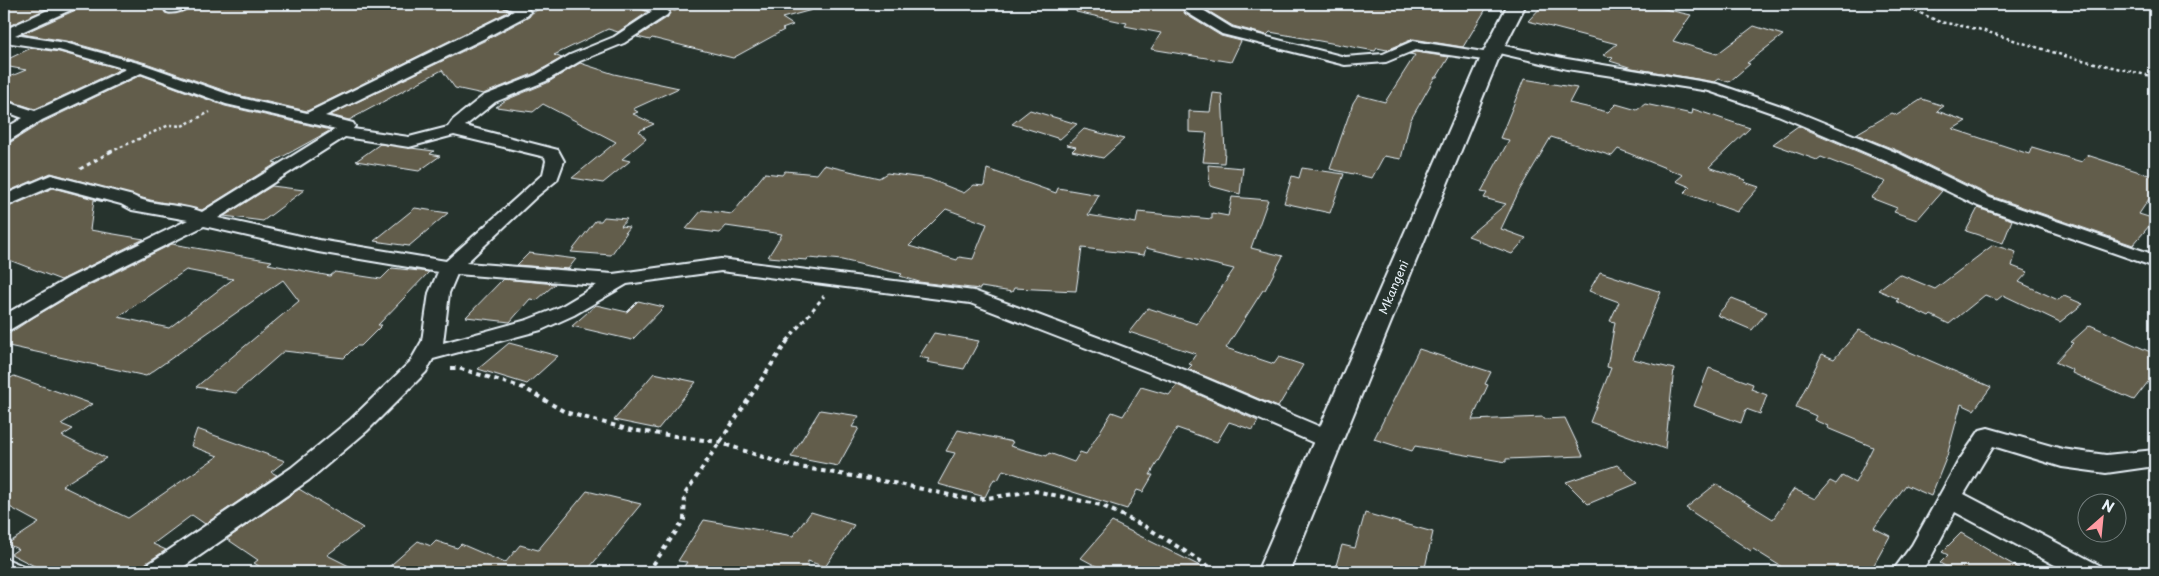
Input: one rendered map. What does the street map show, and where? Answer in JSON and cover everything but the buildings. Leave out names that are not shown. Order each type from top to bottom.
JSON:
[{"type":"street","points":[[4,36],[72,4]]},
{"type":"street","points":[[309,118],[478,36],[523,12],[515,5],[510,4]]},
{"type":"street","points":[[454,130],[459,123],[489,99],[541,78],[575,58],[620,40],[662,12],[646,4]]},
{"type":"street","points":[[1192,4],[1191,10],[1228,31],[1344,61],[1386,58],[1412,45],[1493,53],[1712,87],[1784,112],[1894,158],[1984,202],[2155,260]]},
{"type":"street","name":"Mkangeni","points":[[1274,572],[1493,53],[1517,4]]},
{"type":"street","points":[[4,36],[60,46],[140,68],[232,101],[347,126],[342,132],[202,220],[74,284],[4,324]]},
{"type":"street","points":[[4,136],[36,117],[140,68]]},
{"type":"street","points":[[4,106],[36,117]]},
{"type":"street","points":[[156,572],[300,474],[360,425],[422,361],[432,341],[440,293],[450,268],[530,193],[551,176],[555,161],[552,154],[454,130],[409,142],[342,132]]},
{"type":"street","points":[[4,202],[51,180],[127,200],[138,206],[188,213],[216,224],[284,237],[318,246],[450,268],[621,279],[721,265],[974,297],[1185,378],[1329,440]]},
{"type":"street","points":[[422,361],[534,324],[567,311],[621,279]]},
{"type":"street","points":[[1904,572],[1921,552],[1966,468],[1988,436],[2062,458],[2106,464],[2155,458]]},
{"type":"street","points":[[1949,498],[2090,572]]},
{"type":"street","points":[[4,568],[12,572]]},
{"type":"path","points":[[1892,4],[1914,10],[1940,22],[1978,29],[2065,56],[2155,77]]},
{"type":"path","points":[[51,180],[83,168],[115,149],[169,124],[182,126],[232,101]]},
{"type":"path","points":[[648,572],[684,520],[685,494],[718,442],[781,348],[837,280]]},
{"type":"path","points":[[422,361],[458,368],[524,388],[565,412],[631,430],[718,442],[787,465],[899,484],[973,500],[1036,492],[1101,505],[1146,527],[1218,572]]}]
